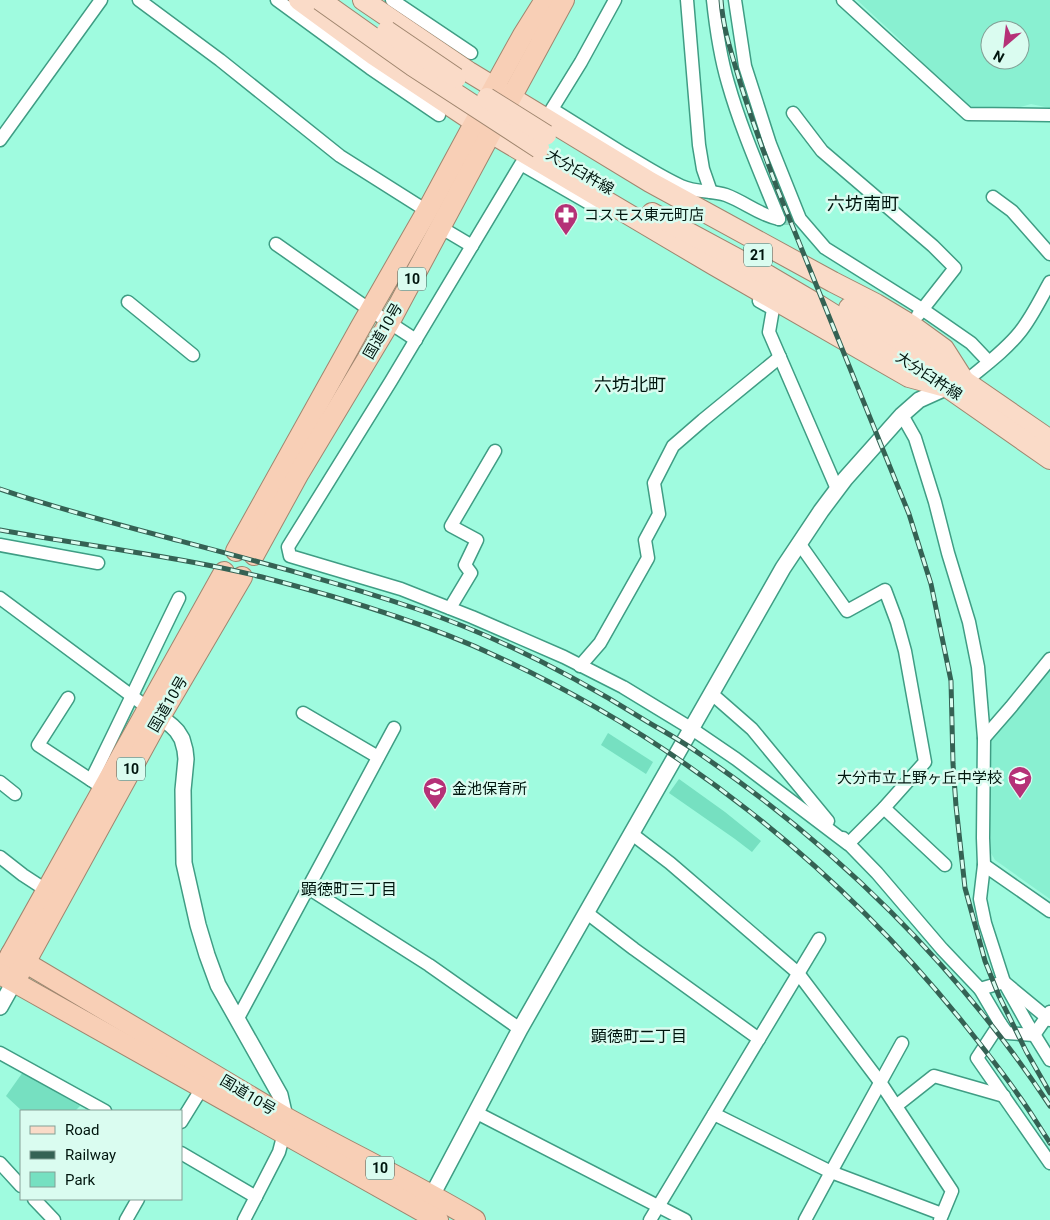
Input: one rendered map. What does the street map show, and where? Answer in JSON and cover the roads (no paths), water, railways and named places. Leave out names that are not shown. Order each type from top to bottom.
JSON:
[{"type":"highway","name":"国道10号","points":[[545,0],[523,35],[503,92],[491,134],[388,323],[308,458],[245,553],[370,310],[427,211],[474,122],[503,92],[564,0]]},
{"type":"highway","name":"国道10号","points":[[12,955],[233,575]]},
{"type":"highway","name":"国道10号","points":[[154,712],[98,784],[12,955],[5,977],[202,1088],[284,1125],[328,1141],[428,1212],[475,1220]]},
{"type":"highway","name":"国道10号","points":[[12,955],[284,1125]]},
{"type":"main road","points":[[299,0],[369,59],[722,274],[909,377],[956,384],[944,349],[917,317],[876,304],[650,182],[469,72],[386,4],[364,0]]},
{"type":"main road","name":"大分臼杵線","points":[[320,0],[413,66],[543,142],[775,264],[899,339],[1050,459]]},
{"type":"main road","name":"大分臼杵線","points":[[342,0],[463,82],[543,142]]},
{"type":"main road","name":"大分臼杵線","points":[[956,384],[1050,440]]},
{"type":"street","points":[[139,0],[220,60],[340,156],[427,211]]},
{"type":"street","points":[[276,0],[369,59],[439,115]]},
{"type":"street","points":[[615,0],[581,62],[552,109],[683,187],[725,195],[763,215],[779,219],[728,82],[721,55],[713,0]]},
{"type":"street","points":[[686,0],[699,145],[712,192]]},
{"type":"street","points":[[735,0],[745,66],[770,144],[800,218],[824,248],[917,317],[971,344],[989,362]]},
{"type":"street","points":[[843,0],[968,114],[1050,115]]},
{"type":"street","points":[[0,140],[105,1]]},
{"type":"street","points":[[386,4],[471,53]]},
{"type":"street","points":[[794,113],[822,151],[933,246],[955,268],[917,317]]},
{"type":"street","points":[[837,489],[769,332],[772,309],[722,274],[521,164],[416,340],[288,547],[290,556],[401,589],[450,608],[489,624],[623,687],[736,758],[848,844]]},
{"type":"street","points":[[992,197],[1012,211],[1050,254]]},
{"type":"street","points":[[440,227],[472,246]]},
{"type":"street","points":[[276,244],[388,323],[416,340]]},
{"type":"street","points":[[428,1212],[475,1112],[520,1029],[799,543],[845,479],[902,415],[919,400],[956,384],[989,362],[1021,331],[1050,282]]},
{"type":"street","points":[[128,302],[194,355]]},
{"type":"street","points":[[580,666],[600,643],[648,558],[644,540],[659,514],[654,483],[673,446],[780,357]]},
{"type":"street","points":[[902,415],[915,438],[935,502],[969,622],[978,668],[984,738],[984,865],[980,899],[985,923],[1004,982],[1050,1060]]},
{"type":"street","points":[[450,608],[471,573],[465,565],[477,540],[451,526],[494,451]]},
{"type":"street","points":[[799,543],[846,611],[885,590],[905,651],[924,762],[884,808],[848,844]]},
{"type":"street","points":[[0,545],[98,563]]},
{"type":"street","points":[[0,598],[154,712],[172,726],[182,739],[186,759],[183,790],[184,863],[198,925],[218,985],[280,1095],[284,1125],[279,1152],[244,1220]]},
{"type":"street","points":[[68,698],[38,745],[98,784],[132,695],[179,598]]},
{"type":"street","points":[[984,738],[1050,659]]},
{"type":"street","points":[[712,694],[752,729],[819,812],[877,873],[942,949],[980,988],[1007,1033],[1034,1035]]},
{"type":"street","points":[[303,713],[378,757]]},
{"type":"street","points":[[237,1020],[394,728]]},
{"type":"street","points":[[0,782],[15,794]]},
{"type":"street","points":[[884,808],[945,865]]},
{"type":"street","points":[[632,834],[670,863],[798,973],[880,1082],[952,1191],[941,1217],[831,1172],[714,1114]]},
{"type":"street","points":[[0,857],[46,890]]},
{"type":"street","points":[[984,865],[1050,910]]},
{"type":"street","points":[[308,888],[429,965],[520,1029]]},
{"type":"street","points":[[587,913],[634,950],[758,1039]]},
{"type":"street","points":[[650,1220],[819,939]]},
{"type":"street","points":[[0,1007],[5,977]]},
{"type":"street","points":[[980,988],[1004,982]]},
{"type":"street","points":[[1004,982],[1049,1016],[1034,1035]]},
{"type":"street","points":[[1000,1023],[978,1058],[1050,1163]]},
{"type":"street","points":[[805,1220],[902,1043]]},
{"type":"street","points":[[1,1054],[104,1110]]},
{"type":"street","points":[[896,1106],[934,1076],[1004,1096]]},
{"type":"street","points":[[182,1120],[202,1088]]},
{"type":"street","points":[[475,1112],[685,1220]]},
{"type":"street","points":[[182,1154],[256,1197]]},
{"type":"street","points":[[0,1163],[20,1185]]},
{"type":"street","points":[[35,1200],[54,1220]]},
{"type":"street","points":[[126,1220],[137,1200]]},
{"type":"tunnel","points":[[779,219],[800,219]]},
{"type":"railway","points":[[721,0],[731,52],[762,149],[909,514],[931,584],[951,681],[953,764],[965,888],[985,961],[999,996],[1026,1051],[1050,1093]]},
{"type":"railway","points":[[0,489],[84,515],[325,580],[417,609],[505,644],[561,672],[616,703],[691,748],[748,788],[798,827],[845,868],[934,957],[1014,1054],[1050,1106]]},
{"type":"railway","points":[[0,530],[230,570],[351,602],[411,621],[496,656],[563,689],[627,726],[690,767],[750,811],[807,859],[861,910],[913,964],[961,1020],[1012,1086],[1050,1143]]},
{"type":"place","name":"コスモス東元町店","points":[[566,236]]},
{"type":"place","name":"大分市立上野ヶ丘中学校","points":[[1020,799]]},
{"type":"place","name":"金池保育所","points":[[435,810]]},
{"type":"district","name":"六坊南町","points":[[863,203]]},
{"type":"district","name":"六坊北町","points":[[630,384]]},
{"type":"district","name":"顕徳町三丁目","points":[[349,889]]},
{"type":"district","name":"顕徳町二丁目","points":[[639,1036]]}]
